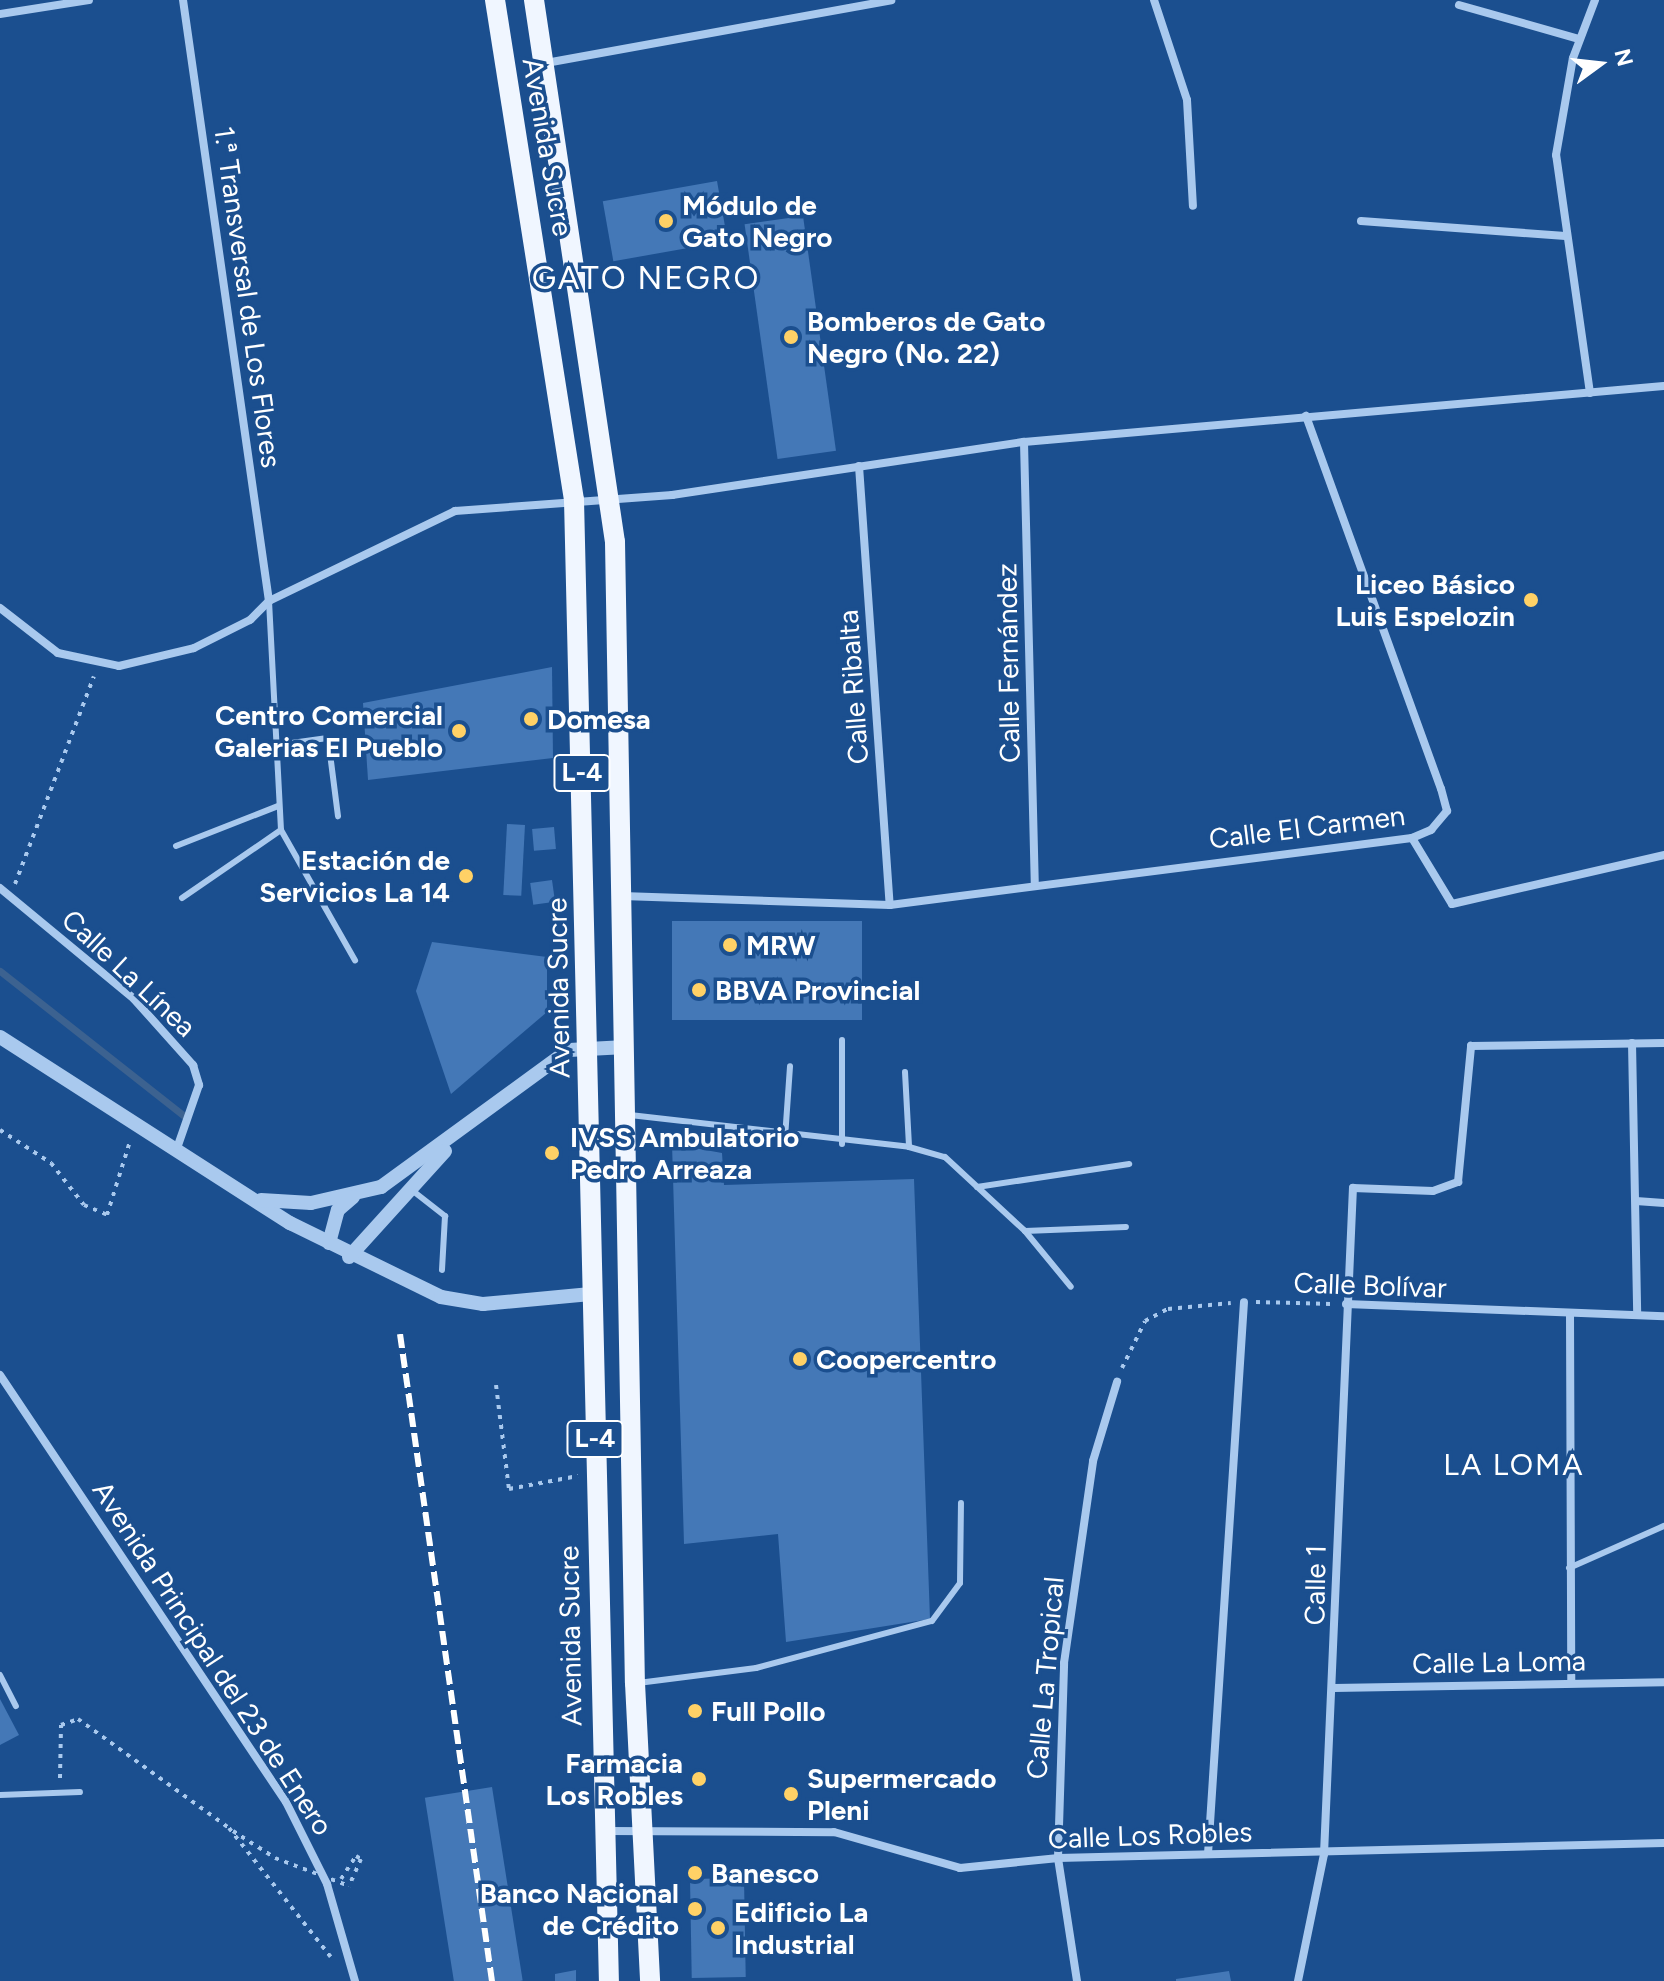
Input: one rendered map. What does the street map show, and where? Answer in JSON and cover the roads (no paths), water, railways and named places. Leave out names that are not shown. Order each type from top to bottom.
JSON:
[{"type":"main road","name":"Avenida Sucre","points":[[495,0],[574,500],[609,1981]]},
{"type":"main road","name":"Avenida Sucre","points":[[534,0],[611,497],[630,1115],[635,1683],[650,1981]]},
{"type":"street","points":[[0,14],[89,0]]},
{"type":"street","name":"1.ª Transversal de Los Flores","points":[[183,0],[269,601]]},
{"type":"street","points":[[544,64],[891,0]]},
{"type":"street","points":[[1154,0],[1187,100],[1193,206]]},
{"type":"street","points":[[1590,393],[1565,236],[1556,155],[1579,39],[1595,0]]},
{"type":"street","points":[[1459,5],[1579,39]]},
{"type":"street","points":[[1361,221],[1565,236]]},
{"type":"street","points":[[0,608],[58,653],[98,667],[194,648],[250,620],[269,601],[432,518],[574,500],[672,495],[1024,442],[1664,386]]},
{"type":"street","name":"Calle El Carmen","points":[[622,896],[890,905],[1412,838],[1447,811],[1306,416]]},
{"type":"street","name":"Calle Fernández","points":[[1024,442],[1035,884]]},
{"type":"street","name":"Calle Ribalta","points":[[859,466],[890,905]]},
{"type":"street","points":[[1412,838],[1452,904],[1664,855]]},
{"type":"street","name":"Calle La Línea","points":[[0,888],[134,999],[193,1065],[199,1085],[176,1151]]},
{"type":"street","points":[[0,1037],[133,1128],[349,1257],[462,1302],[591,1294]]},
{"type":"street","points":[[1637,1315],[1632,1043],[1664,1043]]},
{"type":"street","name":"Calle 1","points":[[1298,1981],[1324,1854],[1334,1688],[1346,1304],[1353,1188],[1433,1191],[1458,1182],[1467,1047],[1632,1043]]},
{"type":"street","points":[[349,1257],[413,1191],[450,1143],[509,1090],[569,1050],[589,1046],[626,1047]]},
{"type":"street","points":[[329,1243],[338,1210],[357,1195],[450,1143]]},
{"type":"street","points":[[256,1199],[311,1203],[357,1195]]},
{"type":"street","points":[[1636,1201],[1664,1203]]},
{"type":"street","points":[[1208,1854],[1244,1302]]},
{"type":"street","name":"Calle Bolívar","points":[[1346,1304],[1664,1316]]},
{"type":"street","points":[[1570,1314],[1571,1682]]},
{"type":"street","name":"Avenida Principal del 23 de Enero","points":[[0,1375],[286,1802],[317,1857],[355,1981]]},
{"type":"street","name":"Calle La Tropical","points":[[1077,1981],[1058,1858],[1064,1663],[1093,1461],[1117,1382]]},
{"type":"street","name":"Calle La Loma","points":[[1334,1688],[1664,1682]]},
{"type":"street","name":"Calle Los Robles","points":[[604,1831],[834,1832],[960,1868],[1058,1858],[1324,1854],[1664,1843]]},
{"type":"lane","points":[[269,601],[281,830],[355,960]]},
{"type":"lane","points":[[277,745],[328,738],[338,816]]},
{"type":"lane","points":[[176,846],[278,806]]},
{"type":"lane","points":[[182,898],[281,830]]},
{"type":"lane","points":[[842,1040],[842,1144]]},
{"type":"lane","points":[[785,1138],[790,1066]]},
{"type":"lane","points":[[905,1072],[909,1147]]},
{"type":"lane","points":[[630,1115],[785,1138],[909,1147],[945,1157],[1025,1231],[1071,1287]]},
{"type":"lane","points":[[977,1187],[1129,1164]]},
{"type":"lane","points":[[413,1191],[445,1216],[442,1270]]},
{"type":"lane","points":[[1025,1231],[1126,1227]]},
{"type":"lane","points":[[635,1683],[756,1668],[932,1621],[960,1583],[961,1503]]},
{"type":"lane","points":[[1569,1568],[1664,1526]]},
{"type":"lane","points":[[0,1675],[16,1706]]},
{"type":"lane","points":[[0,1795],[80,1792]]},
{"type":"waterway","points":[[0,971],[187,1118]]},
{"type":"railway","points":[[400,1334],[492,1981]]},
{"type":"place","name":"Módulo de Gato Negro","points":[[666,221]]},
{"type":"place","name":"Bomberos de Gato Negro (No. 22)","points":[[791,337]]},
{"type":"place","name":"Liceo Básico Luis Espelozin","points":[[1531,600]]},
{"type":"place","name":"Domesa","points":[[531,719]]},
{"type":"place","name":"Centro Comercial Galerias El Pueblo","points":[[459,731]]},
{"type":"place","name":"Estación de Servicios La 14","points":[[466,876]]},
{"type":"place","name":"MRW","points":[[730,945]]},
{"type":"place","name":"BBVA Provincial","points":[[699,990]]},
{"type":"place","name":"IVSS Ambulatorio Pedro Arreaza","points":[[552,1153]]},
{"type":"place","name":"Coopercentro","points":[[800,1359]]},
{"type":"place","name":"Full Pollo","points":[[695,1711]]},
{"type":"place","name":"Farmacia Los Robles","points":[[699,1779]]},
{"type":"place","name":"Supermercado Pleni","points":[[791,1794]]},
{"type":"place","name":"Banesco","points":[[695,1873]]},
{"type":"place","name":"Banco Nacional de Crédito","points":[[695,1909]]},
{"type":"place","name":"Edificio La Industrial","points":[[718,1928]]},
{"type":"district","name":"GATO NEGRO","points":[[646,278]]},
{"type":"district","name":"LA LOMA","points":[[1514,1465]]}]
